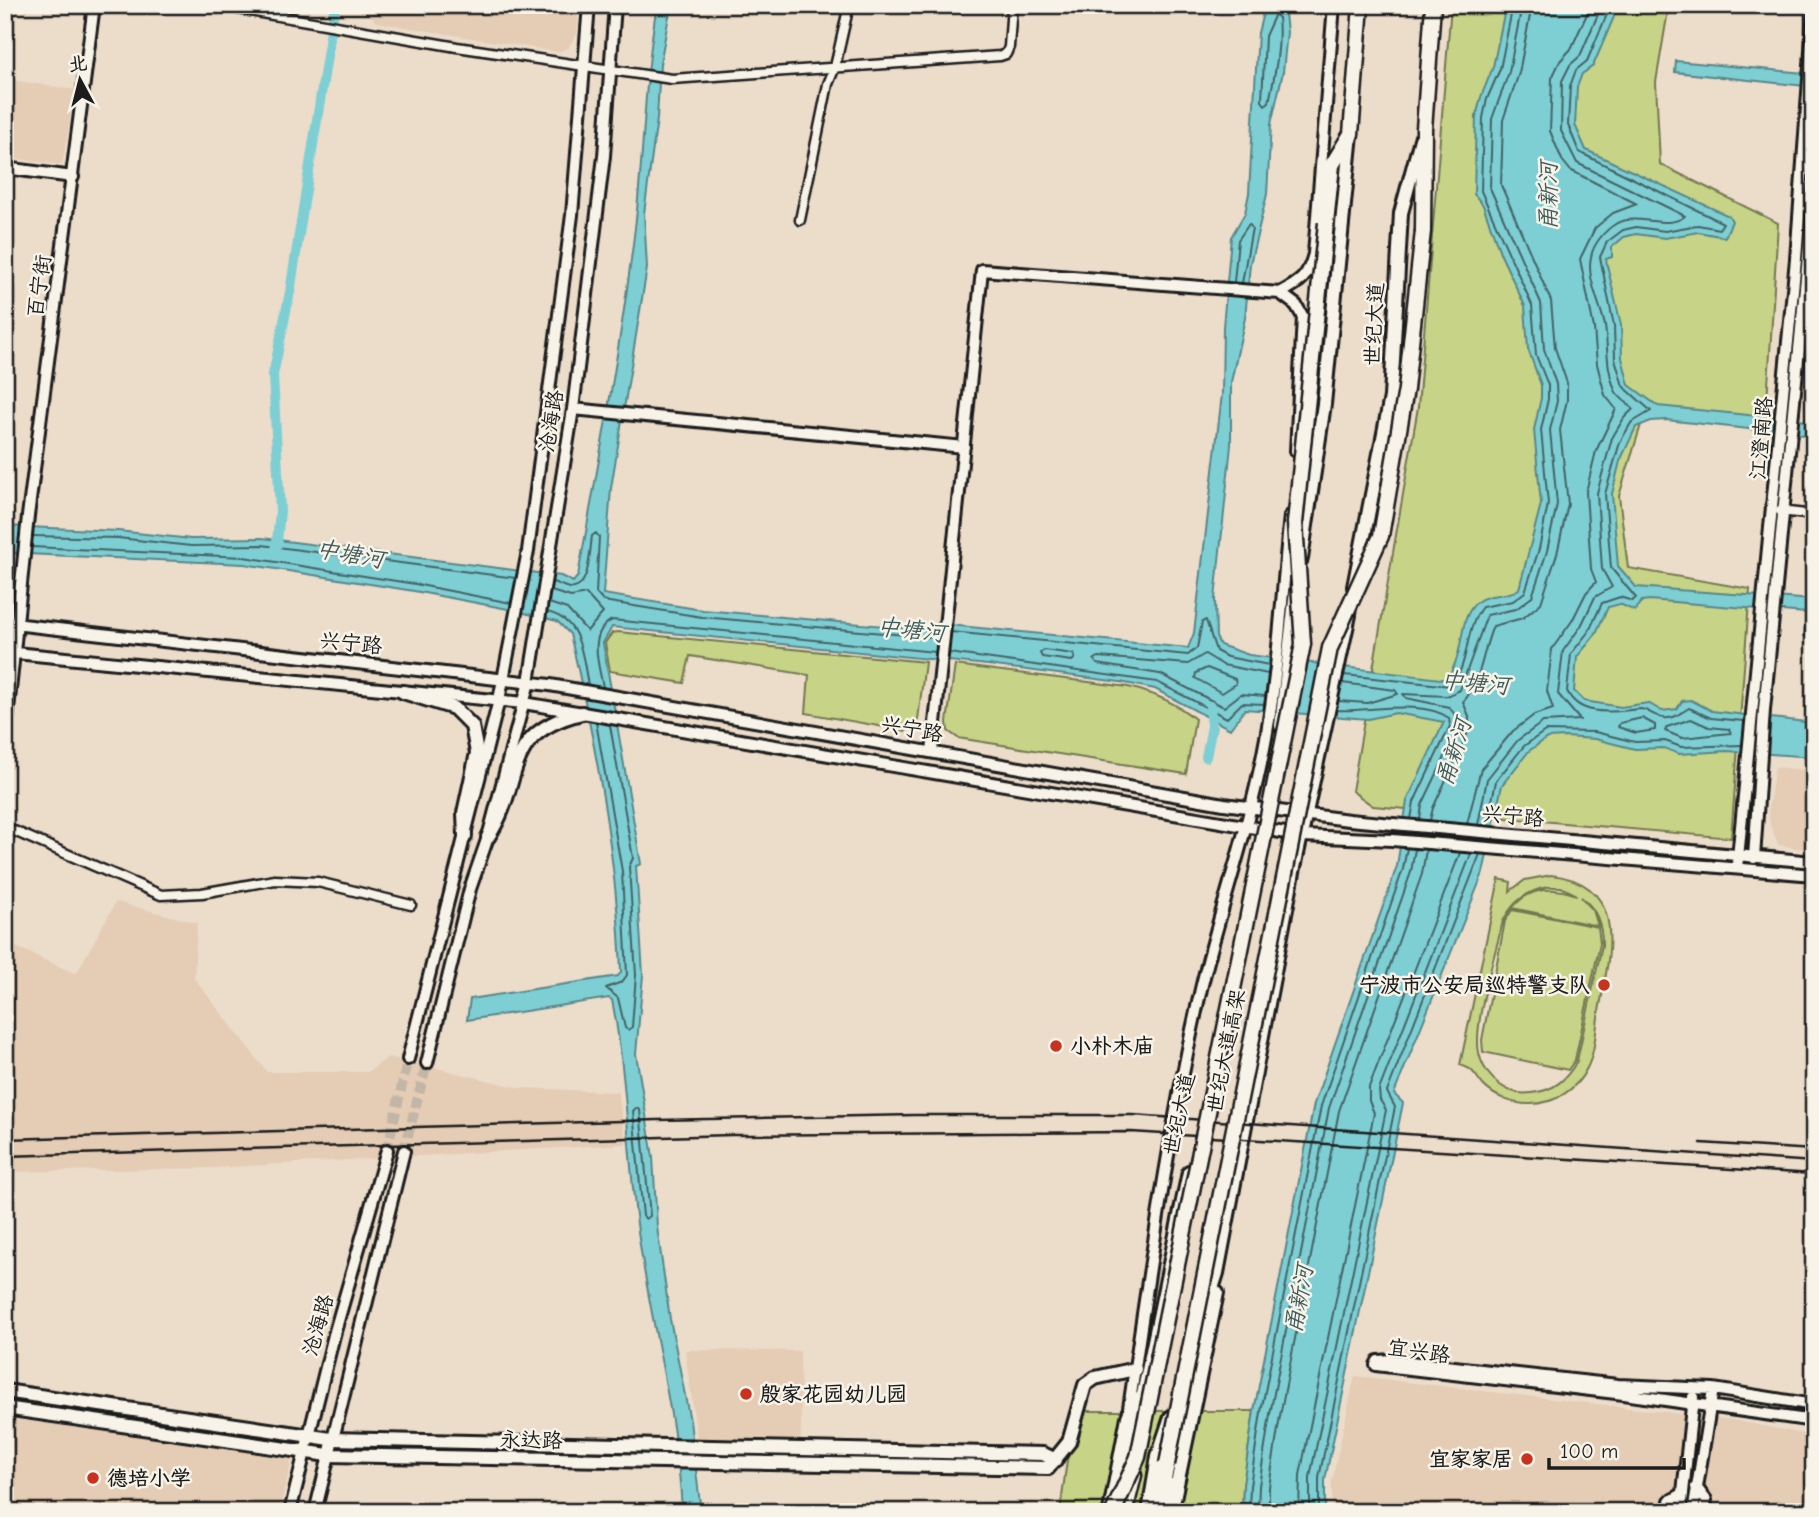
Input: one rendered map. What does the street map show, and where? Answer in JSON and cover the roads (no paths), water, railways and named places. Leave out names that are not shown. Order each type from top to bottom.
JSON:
[{"type":"highway","name":"世纪大道","points":[[1351,134],[1361,5]]},
{"type":"highway","name":"世纪大道","points":[[1424,129],[1433,5]]},
{"type":"highway","name":"世纪大道高架","points":[[1167,1464],[1336,645],[1381,536],[1406,389],[1423,231],[1424,129]]},
{"type":"highway","name":"世纪大道高架","points":[[1138,1457],[1303,644],[1295,523],[1332,164],[1351,134]]},
{"type":"highway","points":[[1111,1512],[1138,1457]]},
{"type":"highway","points":[[1123,1512],[1138,1457]]},
{"type":"highway","points":[[1157,1512],[1167,1464]]},
{"type":"highway","points":[[1167,1464],[1171,1512]]},
{"type":"main road","name":"百宁街","points":[[5,739],[10,653],[18,624],[22,572],[94,5]]},
{"type":"main road","name":"沧海路","points":[[408,1059],[504,680],[523,575],[572,215],[589,5]]},
{"type":"main road","name":"沧海路","points":[[427,1063],[470,889],[488,837],[528,682],[573,409],[604,156],[615,5]]},
{"type":"main road","points":[[1280,293],[1308,275],[1314,254],[1334,5]]},
{"type":"main road","name":"江澄南路","points":[[1753,869],[1779,511],[1809,166],[1814,10]]},
{"type":"main road","name":"世纪大道","points":[[1303,835],[1326,718],[1336,645],[1391,397],[1401,213],[1424,129]]},
{"type":"main road","name":"世纪大道","points":[[1123,1512],[1142,1368],[1253,828],[1281,726],[1290,631],[1324,404],[1351,134]]},
{"type":"main road","points":[[5,168],[73,177]]},
{"type":"main road","name":"江澄南路","points":[[1737,868],[1751,707],[1779,511],[1814,195]]},
{"type":"main road","points":[[932,752],[982,270],[1280,293],[1296,305],[1303,317],[1304,332],[1294,480],[1258,808]]},
{"type":"main road","points":[[573,409],[964,447]]},
{"type":"main road","name":"兴宁路","points":[[5,623],[576,689],[1224,804],[1394,824],[1754,854],[1814,862]]},
{"type":"main road","name":"兴宁路","points":[[10,653],[524,703],[1303,835],[1392,840],[1814,876]]},
{"type":"main road","name":"沧海路","points":[[404,692],[454,708],[472,726],[477,753],[464,813],[465,836]]},
{"type":"main road","name":"沧海路","points":[[488,837],[499,820],[527,740],[558,719],[582,713]]},
{"type":"main road","points":[[1111,1512],[1128,1417],[1142,1368],[1163,1179],[1201,990],[1233,866],[1253,828]]},
{"type":"main road","points":[[1149,1512],[1158,1456],[1216,1273],[1303,835]]},
{"type":"main road","name":"沧海路","points":[[290,1512],[387,1150]]},
{"type":"main road","name":"沧海路","points":[[314,1512],[404,1151]]},
{"type":"main road","points":[[1171,1512],[1217,1301],[1216,1273]]},
{"type":"main road","name":"宜兴路","points":[[1814,1405],[1694,1387],[1621,1386],[1391,1360],[1378,1361],[1376,1365],[1710,1405],[1814,1421]]},
{"type":"main road","points":[[1056,1460],[1069,1442],[1085,1385],[1095,1378],[1142,1368]]},
{"type":"main road","points":[[1681,1512],[1694,1387]]},
{"type":"main road","points":[[1693,1512],[1713,1389]]},
{"type":"main road","name":"永达路","points":[[5,1391],[331,1439],[1043,1454],[1056,1460],[1048,1468],[328,1455],[5,1408]]},
{"type":"main road","points":[[1696,1487],[1706,1500],[1704,1512]]},
{"type":"main road","points":[[1669,1512],[1670,1501],[1683,1494]]},
{"type":"street","points":[[215,5],[664,78],[1000,56],[1006,54],[1009,47],[1012,5]]},
{"type":"street","points":[[800,220],[828,84],[835,67],[849,5]]},
{"type":"street","points":[[1779,511],[1814,515]]},
{"type":"street","points":[[5,827],[161,895],[202,893],[275,880],[318,882],[411,905]]},
{"type":"water","points":[[657,5],[671,5],[660,64],[657,119],[644,213],[647,268],[611,488],[603,594],[703,610],[929,630],[939,624],[1188,648],[1194,633],[1222,394],[1223,327],[1231,237],[1245,213],[1249,193],[1258,33],[1265,5],[1284,5],[1287,32],[1283,72],[1271,124],[1267,194],[1250,264],[1245,318],[1231,382],[1231,445],[1215,599],[1216,637],[1220,645],[1249,655],[1448,680],[1472,607],[1482,599],[1519,589],[1541,504],[1534,430],[1541,385],[1528,349],[1525,306],[1501,255],[1483,205],[1474,194],[1476,117],[1493,67],[1506,5],[1619,5],[1593,66],[1582,74],[1577,87],[1575,125],[1586,150],[1729,216],[1732,221],[1725,237],[1698,232],[1665,238],[1636,234],[1624,237],[1612,247],[1612,257],[1606,259],[1621,325],[1622,358],[1629,385],[1658,406],[1808,421],[1814,403],[1813,436],[1666,420],[1651,421],[1636,427],[1620,461],[1612,494],[1618,566],[1636,587],[1814,600],[1814,637],[1804,636],[1806,613],[1649,600],[1642,601],[1635,611],[1620,604],[1608,607],[1595,635],[1577,657],[1574,691],[1584,701],[1621,707],[1648,703],[1662,711],[1677,709],[1682,701],[1691,700],[1712,711],[1814,723],[1814,757],[1727,751],[1679,754],[1664,748],[1635,749],[1595,739],[1547,738],[1529,751],[1502,785],[1483,873],[1394,1094],[1403,1103],[1325,1480],[1325,1512],[1242,1512],[1243,1485],[1254,1411],[1314,1104],[1397,866],[1407,801],[1444,722],[1396,713],[1368,719],[1245,709],[1230,729],[1155,689],[1120,682],[988,665],[612,627],[603,643],[641,864],[636,866],[643,975],[636,1054],[653,1157],[657,1227],[670,1319],[690,1421],[701,1512],[682,1512],[670,1409],[639,1238],[621,1059],[612,1000],[609,998],[467,1020],[470,999],[618,976],[621,972],[615,887],[604,802],[570,634],[557,621],[508,609],[244,564],[5,553],[5,526],[118,531],[191,539],[262,538],[561,576],[573,582],[578,576],[623,315],[635,228],[649,61]]},
{"type":"water","points":[[1676,61],[1814,74],[1814,87],[1675,72]]},
{"type":"waterway","points":[[276,552],[280,511],[273,375],[290,292],[335,5]]},
{"type":"waterway","points":[[1206,757],[1212,726],[1210,706]]},
{"type":"tunnel","points":[[387,1150],[408,1059]]},
{"type":"tunnel","points":[[404,1151],[427,1063]]},
{"type":"railway","points":[[5,1139],[657,1120],[915,1115],[1133,1115],[1814,1162]]},
{"type":"railway","points":[[5,1156],[731,1135],[1131,1132],[1814,1174]]},
{"type":"railway","points":[[1701,1143],[1814,1150]]},
{"type":"place","name":"宁波市公安局巡特警支队","points":[[1604,985]]},
{"type":"place","name":"小朴木庙","points":[[1056,1046]]},
{"type":"place","name":"殷家花园幼儿园","points":[[746,1394]]},
{"type":"place","name":"宜家家居","points":[[1527,1459]]},
{"type":"place","name":"德培小学","points":[[93,1478]]},
{"type":"water label","name":"甬新河","points":[[1548,196]]},
{"type":"water label","name":"中塘河","points":[[350,554]]},
{"type":"water label","name":"中塘河","points":[[911,630]]},
{"type":"water label","name":"中塘河","points":[[1475,683]]},
{"type":"water label","name":"甬新河","points":[[1454,752]]},
{"type":"water label","name":"甬新河","points":[[1299,1299]]}]
